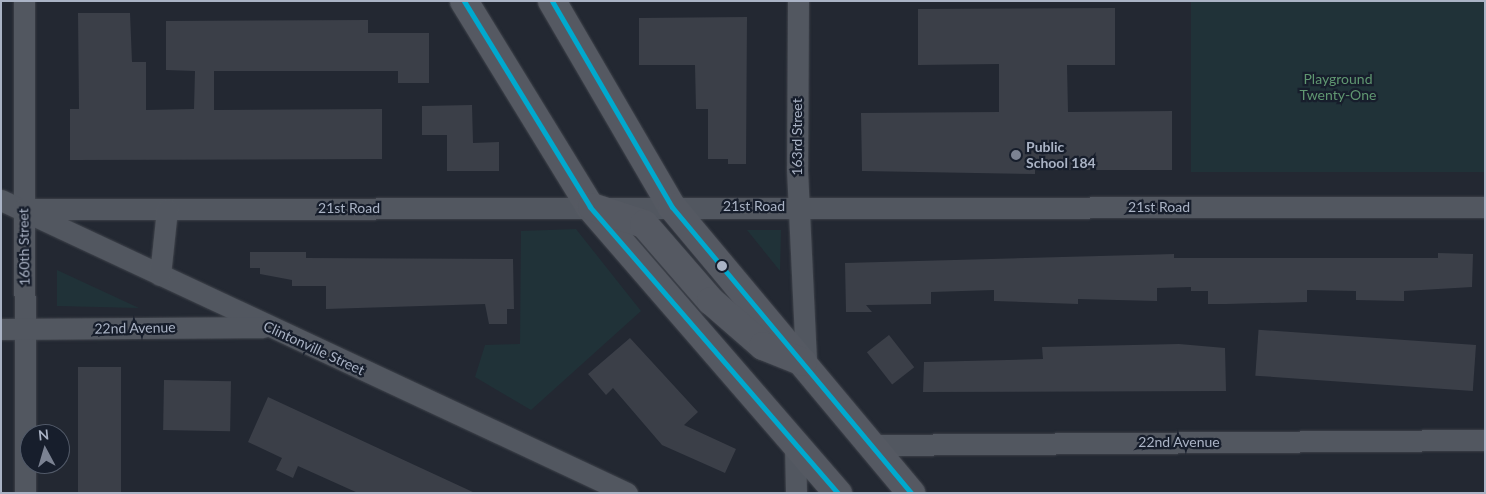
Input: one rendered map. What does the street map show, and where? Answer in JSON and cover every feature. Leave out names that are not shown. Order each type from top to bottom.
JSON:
[{"type":"main road","points":[[464,1],[590,207],[838,493]]},
{"type":"main road","points":[[552,1],[672,207],[806,362],[911,493]]},
{"type":"main road","points":[[590,207],[644,224],[711,301],[763,346],[806,362]]},
{"type":"street","name":"160th Street","points":[[24,1],[25,493]]},
{"type":"street","name":"163rd Street","points":[[798,1],[800,206],[806,362]]},
{"type":"street","name":"Clintonville Street","points":[[1,200],[268,327],[628,493]]},
{"type":"street","name":"21st Road","points":[[23,210],[800,206],[1485,208]]},
{"type":"street","points":[[160,275],[167,209]]},
{"type":"street","name":"22nd Avenue","points":[[1,329],[268,327]]},
{"type":"street","name":"22nd Avenue","points":[[874,445],[1485,440]]},
{"type":"street","points":[[795,444],[796,493]]},
{"type":"green space","name":"Playground Twenty-One","points":[[1191,1],[1485,1],[1485,172],[1191,172]]},
{"type":"green space","points":[[576,229],[641,311],[531,410],[475,377],[485,345],[520,344],[521,231]]},
{"type":"green space","points":[[747,230],[781,230],[780,271]]},
{"type":"green space","points":[[57,270],[139,308],[57,306]]},
{"type":"building","points":[[1115,8],[1115,65],[1067,65],[1068,112],[1172,111],[1172,170],[1035,170],[1035,174],[862,171],[861,113],[999,112],[999,64],[918,65],[918,9]]},
{"type":"building","points":[[78,13],[130,13],[132,62],[146,62],[146,110],[194,109],[195,71],[166,70],[166,21],[368,20],[368,33],[429,33],[429,83],[398,83],[398,71],[214,71],[214,110],[382,109],[382,159],[70,160],[70,109],[79,109]]},
{"type":"building","points":[[747,17],[746,164],[728,164],[728,159],[708,159],[708,109],[696,109],[695,65],[639,65],[639,18]]},
{"type":"building","points":[[472,105],[473,143],[499,142],[499,171],[447,171],[447,135],[422,135],[422,106]]},
{"type":"building","points":[[250,252],[306,252],[306,258],[513,259],[514,309],[507,309],[507,324],[489,324],[485,304],[326,309],[326,286],[292,286],[292,280],[260,274],[260,268],[250,268]]},
{"type":"building","points":[[1438,253],[1473,254],[1472,287],[1404,291],[1404,301],[1356,300],[1356,291],[1307,290],[1307,302],[1226,304],[1208,304],[1208,291],[1191,291],[1191,287],[1157,288],[1157,301],[1078,299],[1078,304],[994,301],[994,290],[931,292],[931,304],[866,305],[872,312],[846,312],[845,263],[1174,254],[1174,258],[1438,258]]},
{"type":"building","points":[[1259,330],[1476,345],[1473,391],[1255,376]]},
{"type":"building","points":[[889,335],[914,367],[892,385],[867,352]]},
{"type":"building","points":[[630,338],[698,412],[684,425],[736,449],[725,473],[662,445],[613,388],[606,395],[588,374]]},
{"type":"building","points":[[1179,344],[1225,348],[1226,391],[923,392],[924,362],[1043,359],[1042,347]]},
{"type":"building","points":[[78,367],[121,367],[121,493],[78,493]]},
{"type":"building","points":[[164,380],[231,381],[230,431],[163,430]]},
{"type":"building","points":[[268,397],[475,493],[358,493],[298,466],[293,478],[276,470],[282,458],[248,442]]},
{"type":"transit line","points":[[464,1],[590,207],[838,493]]},
{"type":"transit line","points":[[552,1],[672,207],[911,493]]},
{"type":"place","name":"Public School 184","points":[[1016,155]]}]
